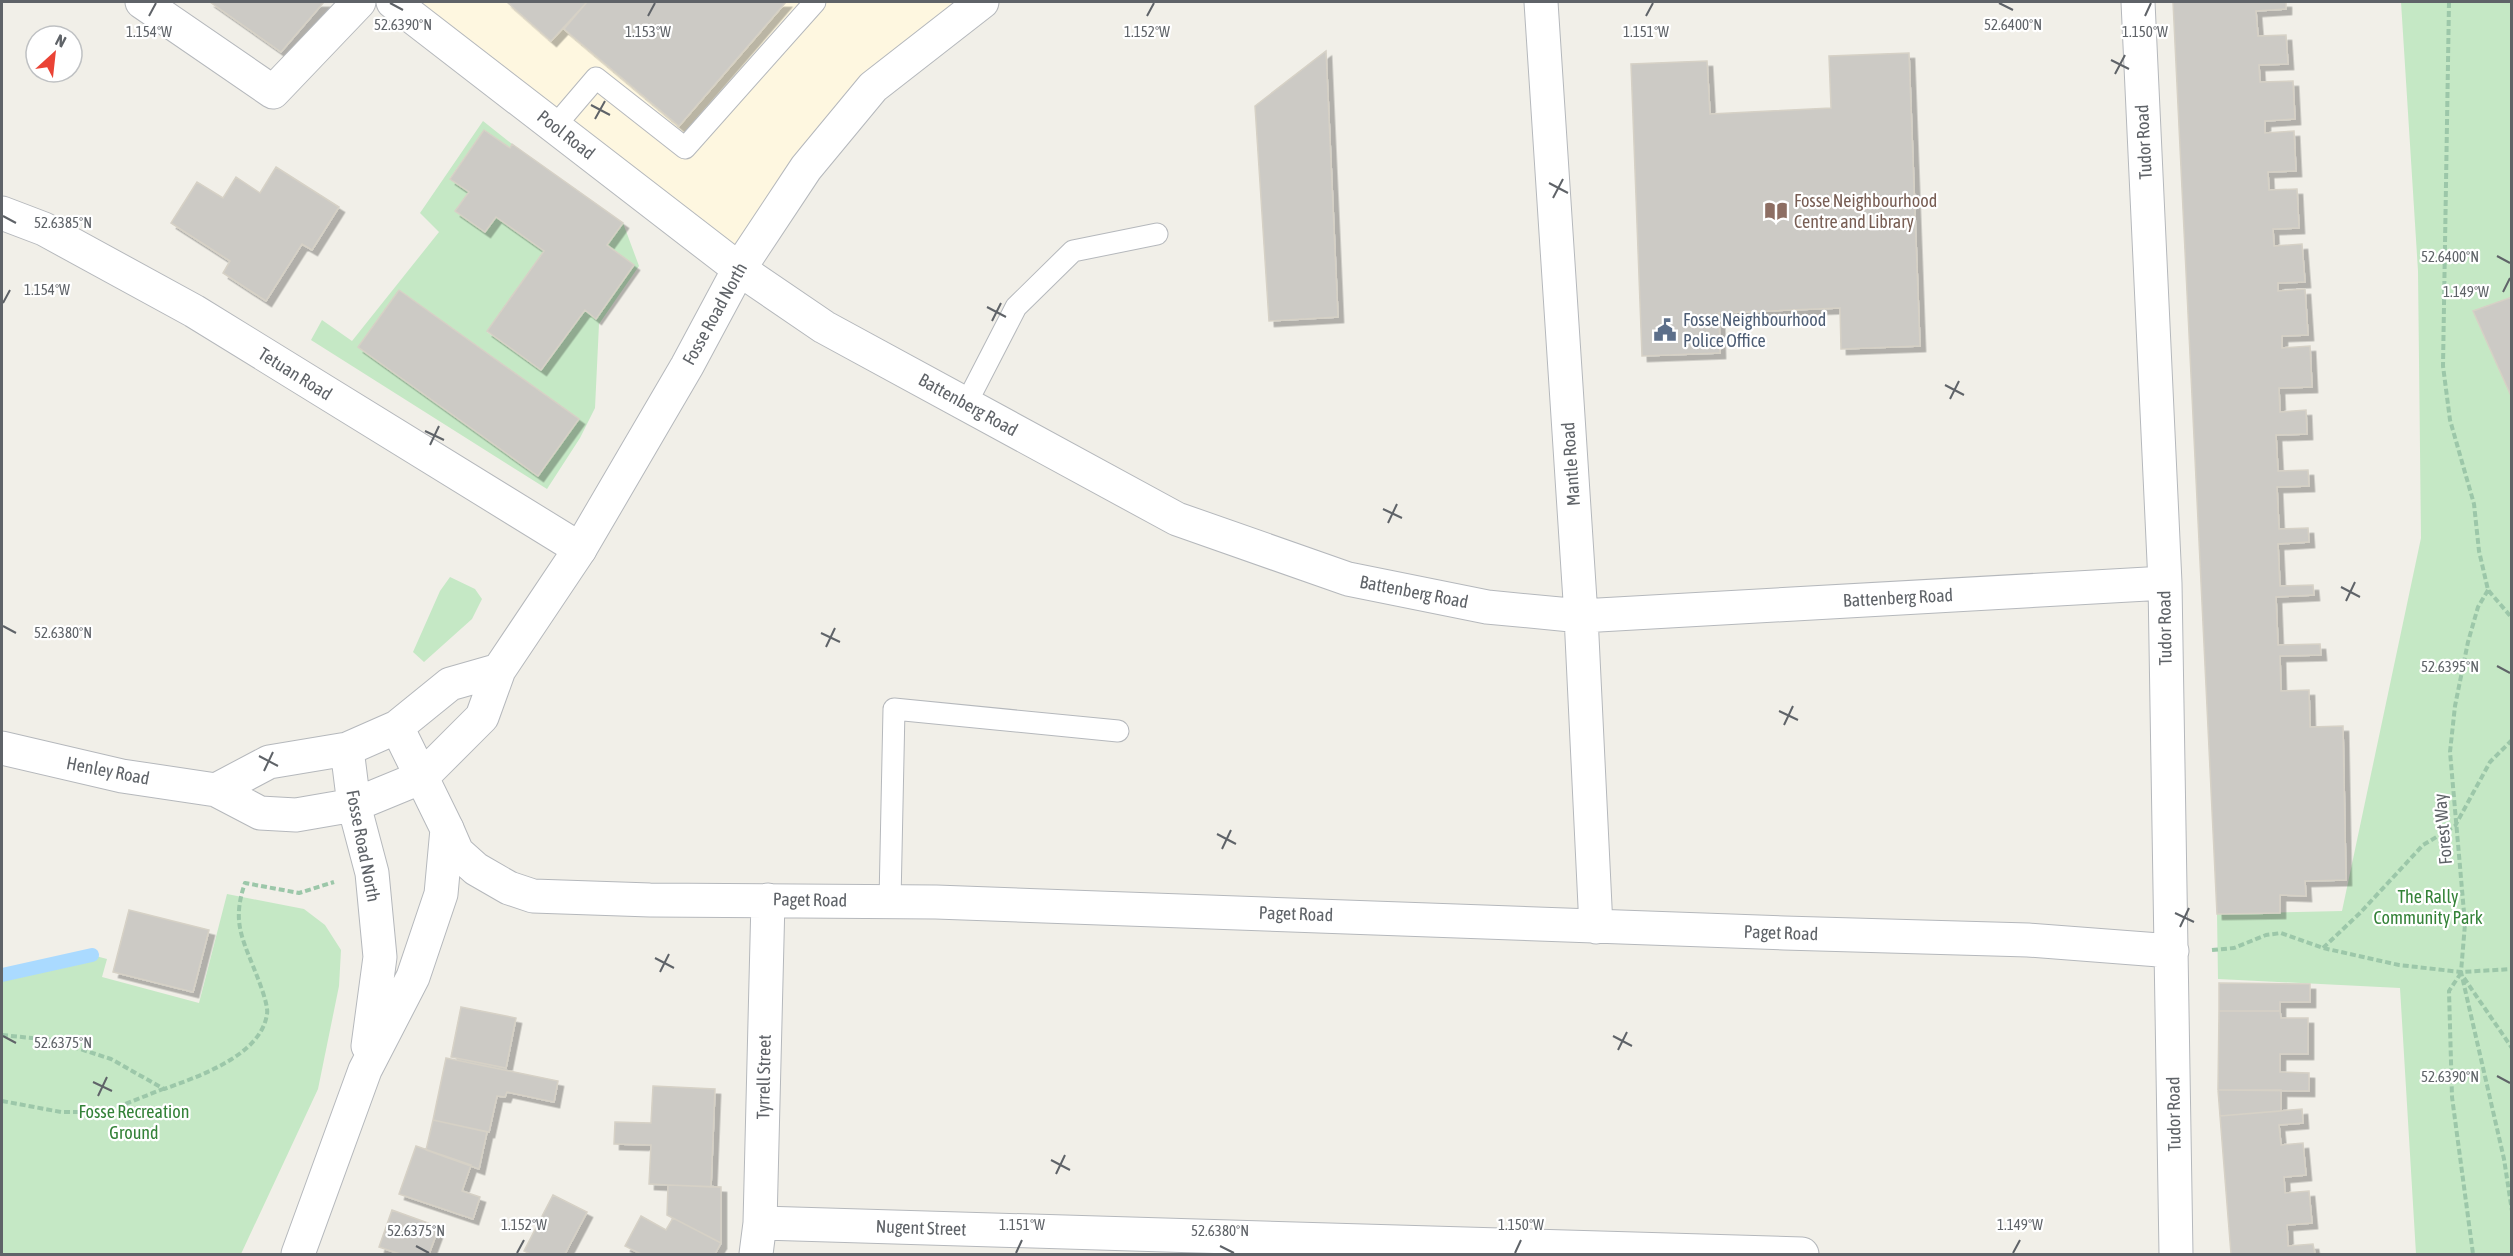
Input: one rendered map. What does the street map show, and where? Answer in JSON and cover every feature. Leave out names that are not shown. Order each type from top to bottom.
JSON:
[{"type":"street","points":[[142,2],[273,92],[359,2]]},
{"type":"street","name":"Pool Road","points":[[393,2],[739,268]]},
{"type":"street","name":"Fosse Road North","points":[[422,777],[482,717],[499,670],[580,549],[687,366],[739,268],[806,168],[873,87],[982,2]]},
{"type":"street","name":"Mantle Road","points":[[1541,2],[1581,616],[1596,927]]},
{"type":"street","name":"Tudor Road","points":[[2138,2],[2165,583],[2176,1254]]},
{"type":"street","name":"Tetuan Road","points":[[2,213],[44,229],[194,311],[580,549]]},
{"type":"street","name":"Battenberg Road","points":[[739,268],[824,327],[1177,519],[1348,579],[1487,607],[1581,616],[2165,583]]},
{"type":"street","points":[[216,790],[269,762],[347,748],[397,727],[450,684],[499,670]]},
{"type":"street","points":[[397,727],[447,829]]},
{"type":"street","name":"Henley Road","points":[[2,748],[122,776],[216,790],[260,813],[296,815],[354,805],[422,777]]},
{"type":"street","name":"Fosse Road North","points":[[347,748],[354,805],[372,873],[380,957],[365,1070]]},
{"type":"street","name":"Fosse Road North","points":[[298,1254],[365,1070],[413,977],[441,894],[447,829]]},
{"type":"street","name":"Paget Road","points":[[447,829],[457,852],[476,869],[509,888],[533,896],[890,901],[1596,927],[2028,940],[2172,951]]},
{"type":"street","name":"Tyrrell Street","points":[[756,1254],[760,1222],[768,900]]},
{"type":"street","name":"Nugent Street","points":[[760,1222],[1056,1244],[1802,1254]]},
{"type":"lane","points":[[555,126],[596,78],[685,148],[815,2]]},
{"type":"lane","points":[[966,404],[1016,307],[1073,251],[1156,234]]},
{"type":"lane","points":[[890,901],[894,709],[1118,731]]},
{"type":"path","points":[[2449,2],[2443,366],[2450,420],[2474,504],[2479,551],[2488,590],[2511,618]]},
{"type":"path","name":"Forest Way","points":[[2488,590],[2478,607],[2468,642],[2455,706],[2450,752],[2465,924],[2462,974],[2504,1159],[2511,1211]]},
{"type":"path","points":[[2323,948],[2360,913],[2423,845],[2455,826],[2490,762],[2511,740]]},
{"type":"path","points":[[2,1101],[61,1112],[105,1112],[213,1071],[241,1052],[259,1034],[268,1013],[239,932],[240,897],[245,883],[299,893],[372,873]]},
{"type":"path","points":[[2172,951],[2234,948],[2266,935],[2281,933],[2362,959],[2462,974],[2511,969]]},
{"type":"path","points":[[2462,974],[2511,1048]]},
{"type":"path","points":[[2462,974],[2449,992],[2452,1097],[2473,1254]]},
{"type":"path","points":[[2,1035],[52,1040],[111,1059],[164,1089]]},
{"type":"path","points":[[2504,1159],[2511,1159]]},
{"type":"shaded area","points":[[393,2],[982,2],[873,87],[739,269]]},
{"type":"green space","name":"The Rally Community Park","points":[[2401,2],[2511,2],[2511,1254],[2416,1254],[2400,988],[2218,979],[2217,914],[2342,911],[2421,538],[2418,271]]},
{"type":"green space","points":[[483,121],[512,144],[510,148],[484,130],[450,178],[469,192],[455,211],[496,217],[544,251],[487,332],[542,370],[585,310],[596,319],[634,266],[607,245],[623,223],[639,266],[599,324],[595,408],[580,438],[547,489],[311,340],[322,320],[352,341],[439,232],[420,213]]},
{"type":"green space","points":[[450,577],[475,589],[482,599],[472,619],[424,662],[413,652],[440,591]]},
{"type":"green space","name":"Fosse Recreation Ground","points":[[227,894],[304,909],[325,925],[341,950],[339,986],[318,1089],[241,1254],[2,1254],[2,975],[92,955],[107,959],[102,977],[199,1003]]},
{"type":"building","points":[[210,2],[324,2],[281,52]]},
{"type":"building","points":[[507,2],[587,2],[551,41]]},
{"type":"building","points":[[587,2],[786,2],[679,126],[564,29]]},
{"type":"building","points":[[2173,2],[2286,2],[2286,9],[2256,11],[2258,36],[2286,35],[2288,64],[2259,65],[2260,82],[2293,81],[2295,119],[2265,121],[2265,133],[2294,131],[2296,171],[2268,172],[2269,190],[2297,189],[2299,228],[2273,229],[2274,246],[2302,244],[2305,282],[2278,283],[2278,291],[2305,289],[2308,335],[2282,336],[2282,348],[2310,346],[2312,387],[2279,388],[2280,412],[2306,410],[2307,434],[2276,435],[2278,471],[2308,470],[2309,486],[2277,487],[2279,529],[2308,528],[2309,542],[2278,544],[2280,586],[2313,585],[2314,595],[2276,597],[2278,645],[2320,644],[2321,655],[2280,656],[2281,691],[2309,690],[2310,727],[2343,726],[2346,880],[2305,881],[2306,896],[2280,895],[2280,913],[2217,914]]},
{"type":"building","points":[[1326,51],[1338,317],[1269,321],[1255,106]]},
{"type":"building","name":"Fosse Neighbourhood Centre and Library","points":[[1909,53],[1920,346],[1841,349],[1840,308],[1719,313],[1720,353],[1642,356],[1631,64],[1707,61],[1710,114],[1831,108],[1829,56]]},
{"type":"building","points":[[484,130],[510,148],[512,144],[623,223],[607,245],[634,265],[596,319],[585,310],[541,370],[487,331],[544,251],[496,217],[485,232],[455,211],[469,192],[450,179]]},
{"type":"building","points":[[276,167],[339,207],[312,250],[302,244],[266,301],[223,273],[230,261],[171,223],[197,182],[223,198],[236,177],[260,193]]},
{"type":"building","points":[[399,290],[579,419],[538,476],[358,347]]},
{"type":"building","points":[[2512,297],[2512,398],[2473,311]]},
{"type":"building","points":[[129,910],[209,930],[193,992],[113,972]]},
{"type":"building","points":[[2219,983],[2310,984],[2310,1002],[2280,1002],[2280,1011],[2219,1011]]},
{"type":"building","points":[[461,1007],[516,1018],[506,1068],[451,1057]]},
{"type":"building","points":[[2219,1011],[2280,1011],[2281,1018],[2308,1018],[2308,1054],[2280,1054],[2280,1072],[2309,1073],[2309,1091],[2218,1090]]},
{"type":"building","points":[[446,1058],[558,1081],[554,1102],[507,1092],[505,1097],[497,1096],[489,1132],[433,1120]]},
{"type":"building","points":[[653,1086],[715,1089],[711,1187],[649,1184],[651,1145],[614,1144],[615,1122],[651,1123]]},
{"type":"building","points":[[2218,1090],[2281,1090],[2281,1111],[2220,1116]]},
{"type":"building","points":[[2302,1109],[2303,1123],[2279,1125],[2281,1145],[2303,1143],[2306,1175],[2284,1177],[2285,1193],[2309,1191],[2312,1223],[2287,1225],[2288,1246],[2313,1244],[2315,1254],[2231,1254],[2220,1116]]},
{"type":"building","points":[[433,1120],[487,1132],[479,1169],[426,1150]]},
{"type":"building","points":[[416,1146],[471,1165],[462,1191],[480,1197],[473,1219],[399,1194]]},
{"type":"building","points":[[668,1185],[721,1187],[721,1243],[667,1215]]},
{"type":"building","points":[[553,1195],[587,1212],[565,1254],[530,1254],[524,1251]]},
{"type":"building","points":[[392,1210],[439,1227],[429,1254],[400,1254],[379,1247]]},
{"type":"building","points":[[641,1216],[666,1230],[673,1218],[721,1243],[715,1254],[641,1254],[625,1246]]},
{"type":"waterway","points":[[2,975],[92,955]]},
{"type":"place","name":"Fosse Neighbourhood Centre and Library","points":[[1776,211]]},
{"type":"place","name":"Fosse Neighbourhood Police Office","points":[[1665,330]]}]
